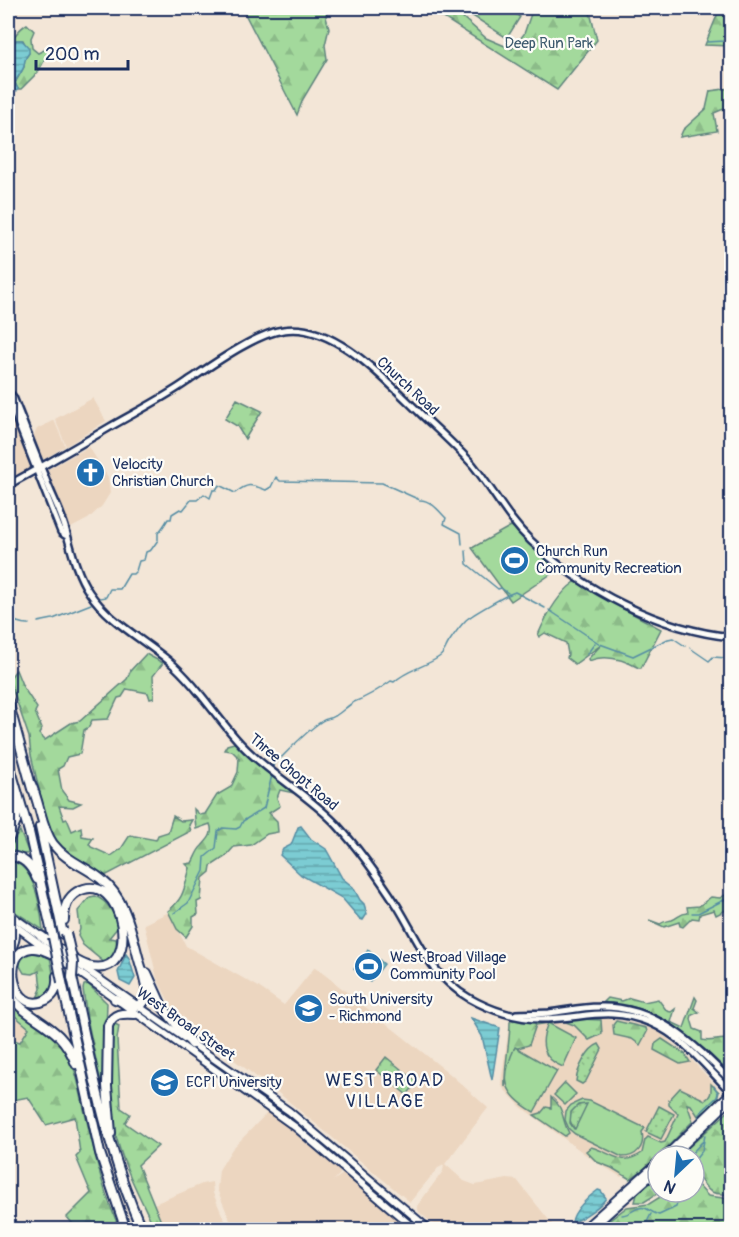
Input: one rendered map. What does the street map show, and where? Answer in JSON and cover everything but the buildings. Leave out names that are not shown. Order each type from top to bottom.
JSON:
[{"type":"highway","points":[[8,701],[31,784],[65,933],[74,987],[102,1115],[123,1181],[142,1230]]},
{"type":"highway","points":[[8,761],[17,811],[15,825],[8,841]]},
{"type":"highway","points":[[8,761],[29,832],[87,1098],[108,1180],[126,1230]]},
{"type":"highway","points":[[31,784],[38,800],[45,829],[52,841],[67,858],[112,886],[126,903],[156,996],[167,1014],[192,1044]]},
{"type":"highway","points":[[8,856],[20,858],[32,870],[48,914]]},
{"type":"highway","points":[[92,872],[113,891],[123,906],[147,992],[146,1000],[136,1010],[116,1015],[108,1026],[107,1099],[111,1129],[123,1181]]},
{"type":"highway","points":[[41,936],[81,963],[95,967],[114,960],[120,951],[123,938],[121,918],[113,903],[102,892],[90,889],[77,892],[67,902],[64,915],[65,933]]},
{"type":"highway","points":[[8,916],[16,938],[8,953]]},
{"type":"highway","points":[[53,938],[52,949],[57,975],[57,986],[46,999],[37,1002],[20,996],[10,977],[13,960],[22,951],[38,948],[54,954]]},
{"type":"highway","points":[[8,993],[17,1004],[52,1028],[65,1043],[75,1062],[87,1098]]},
{"type":"highway","points":[[115,999],[136,1010]]},
{"type":"main road","name":"Church Road","points":[[8,485],[267,334],[284,329],[305,330],[333,340],[370,367],[461,452],[530,540],[572,573],[609,597],[657,620],[700,633],[732,637]]},
{"type":"main road","name":"Three Chopt Road","points":[[9,391],[14,397],[38,468],[66,530],[84,584],[115,620],[177,669],[247,749],[306,796],[336,824],[359,852],[393,901],[422,952],[437,972],[472,1000],[493,1009],[515,1014],[542,1014],[601,1006],[623,1008],[644,1014],[682,1035],[732,1082]]},
{"type":"main road","name":"West Broad Street","points":[[8,916],[41,936],[295,1128],[416,1230]]},
{"type":"main road","name":"West Broad Street","points":[[8,916],[54,954],[115,999]]},
{"type":"main road","name":"West Broad Street","points":[[136,1010],[192,1044],[289,1111],[430,1230]]},
{"type":"main road","name":"Three Chopt Road","points":[[515,1014],[521,1017],[546,1019],[608,1012],[644,1020],[668,1032],[683,1043],[731,1092]]},
{"type":"main road","points":[[677,1144],[731,1092]]},
{"type":"main road","points":[[685,1144],[732,1099]]},
{"type":"main road","points":[[582,1230],[646,1173]]},
{"type":"main road","points":[[591,1230],[646,1181]]},
{"type":"shaded area","points":[[93,398],[106,421],[66,446],[55,419]]},
{"type":"shaded area","points":[[8,400],[31,464],[30,468],[8,480]]},
{"type":"shaded area","points":[[54,420],[65,446],[45,459],[40,457],[33,437],[37,429]]},
{"type":"shaded area","points":[[89,447],[108,477],[110,493],[102,506],[88,519],[69,529],[45,471]]},
{"type":"shaded area","name":"WEST BROAD VILLAGE","points":[[169,912],[186,946],[257,986],[284,1005],[315,967],[450,1074],[488,1108],[445,1164],[464,1181],[475,1185],[507,1179],[517,1180],[556,1229],[439,1229],[419,1212],[417,1206],[443,1171],[444,1165],[438,1168],[410,1202],[281,1095],[199,1034],[169,1002],[157,978],[144,924]]},
{"type":"shaded area","points":[[8,1012],[29,1028],[20,1039],[8,1037]]},
{"type":"shaded area","points":[[600,1018],[626,1021],[657,1030],[688,1056],[717,1087],[717,1096],[685,1128],[664,1144],[646,1144],[646,1158],[621,1177],[593,1160],[521,1107],[503,1088],[501,1082],[510,1019],[540,1022]]},
{"type":"shaded area","points":[[268,1112],[339,1170],[340,1174],[333,1181],[347,1171],[410,1229],[234,1230],[217,1189],[219,1170],[232,1149]]},
{"type":"shaded area","points":[[212,1182],[213,1193],[228,1229],[164,1229],[154,1204]]},
{"type":"green space","points":[[242,8],[327,8],[326,17],[329,28],[325,45],[327,59],[303,99],[297,115]]},
{"type":"green space","name":"Deep Run Park","points":[[428,8],[452,8],[486,38],[512,49],[524,34],[533,8],[589,8],[597,40],[557,90]]},
{"type":"green space","points":[[472,8],[506,8],[520,17],[507,38],[468,13]]},
{"type":"green space","points":[[720,8],[731,8],[731,46],[705,45]]},
{"type":"green space","points":[[27,24],[34,31],[31,38],[32,48],[38,53],[46,49],[50,50],[38,72],[21,89],[18,89],[15,83],[29,53],[23,40],[16,40],[8,50],[15,36]]},
{"type":"green space","points":[[731,88],[731,106],[714,113],[717,131],[680,137],[683,130],[706,109],[710,91]]},
{"type":"green space","points":[[237,399],[262,411],[245,439],[237,426],[225,419]]},
{"type":"green space","name":"Church Run Community Recreation","points":[[511,526],[560,568],[511,601],[472,548]]},
{"type":"green space","points":[[575,582],[586,585],[607,600],[661,629],[641,668],[614,658],[589,661],[588,659],[601,645],[575,664],[567,658],[566,643],[545,633],[539,637],[541,628],[553,606]]},
{"type":"green space","points":[[146,654],[163,663],[153,676],[154,698],[150,699],[148,693],[127,689],[122,697],[118,698],[108,719],[92,720],[89,727],[84,730],[80,754],[67,757],[63,766],[58,769],[62,791],[69,800],[81,803],[73,807],[59,806],[64,820],[67,819],[72,831],[81,827],[82,836],[93,838],[89,844],[91,847],[111,856],[121,849],[130,835],[156,840],[158,835],[168,832],[173,816],[181,821],[192,820],[189,825],[191,831],[105,876],[65,851],[48,828],[29,737],[9,679],[16,670],[23,687],[37,708],[35,712],[42,729],[39,734],[45,740],[71,723],[80,721],[127,679],[131,670]]},
{"type":"green space","points":[[234,743],[293,789],[294,793],[280,790],[277,798],[280,806],[269,813],[277,821],[278,832],[267,834],[251,845],[234,847],[225,857],[211,866],[210,872],[203,878],[201,900],[197,902],[198,914],[193,917],[193,926],[186,937],[177,929],[168,911],[183,892],[190,868],[186,864],[192,863],[211,834],[210,824],[196,829],[194,809],[200,815],[205,814],[217,795],[231,787],[238,772],[239,758],[232,751],[224,750],[227,745]]},
{"type":"green space","points":[[20,831],[29,854],[9,853],[8,849]]},
{"type":"green space","points":[[15,862],[28,873],[33,882],[43,930],[9,908],[8,869],[12,867],[10,863]]},
{"type":"green space","points":[[731,893],[731,913],[726,910],[716,915],[714,910],[700,914],[699,919],[692,918],[683,927],[679,922],[664,927],[649,920],[660,924],[672,920],[681,914],[688,913],[687,907],[699,906],[711,897],[720,898]]},
{"type":"green space","points":[[95,896],[104,901],[110,909],[118,927],[109,938],[116,939],[116,950],[105,963],[83,945],[78,936],[80,929],[78,911],[90,897]]},
{"type":"green space","points":[[40,952],[50,957],[54,983],[50,992],[37,998],[41,989],[39,971],[33,974],[24,973],[20,966],[20,959],[25,954]]},
{"type":"green space","points":[[88,984],[107,1003],[104,1087],[102,1088],[83,989],[84,985]]},
{"type":"green space","points":[[695,997],[697,1000],[694,1008],[699,1012],[692,1015],[691,1019],[694,1029],[702,1032],[702,1040],[730,1040],[731,1037],[731,1077],[688,1037],[665,1020],[637,1008],[604,1002],[608,998],[622,1001],[630,998],[644,1002],[658,999],[667,1011],[671,1012],[675,1009],[671,1022],[684,1028]]},
{"type":"green space","points":[[8,1000],[22,1014],[54,1037],[70,1058],[103,1185],[120,1229],[77,1229],[67,1217],[91,1193],[76,1157],[80,1153],[75,1117],[46,1125],[28,1097],[8,1101],[8,1038],[20,1042],[29,1028],[8,1010]]},
{"type":"green space","points":[[514,1020],[549,1023],[536,1025],[529,1045],[514,1049],[505,1087],[510,1022]]},
{"type":"green space","points":[[601,1020],[602,1034],[589,1040],[574,1025],[563,1021]]},
{"type":"green space","points":[[616,1021],[646,1028],[647,1032],[640,1045],[632,1039],[614,1035],[613,1025]]},
{"type":"green space","points":[[548,1023],[576,1038],[563,1067],[551,1060],[544,1050],[545,1030]]},
{"type":"green space","points":[[115,1024],[119,1026],[117,1039],[121,1108],[130,1114],[125,1123],[158,1146],[138,1165],[164,1229],[155,1229],[132,1180],[117,1140],[112,1115],[111,1090],[113,1026]]},
{"type":"green space","points":[[662,1039],[685,1054],[690,1062],[680,1064],[654,1050],[655,1044]]},
{"type":"green space","points":[[599,1044],[602,1049],[586,1081],[582,1084],[576,1081],[583,1060],[590,1050]]},
{"type":"green space","points":[[515,1047],[557,1071],[534,1112],[516,1099],[507,1085],[507,1068]]},
{"type":"green space","points":[[386,1057],[417,1082],[407,1095],[376,1070]]},
{"type":"green space","points":[[565,1083],[576,1094],[565,1105],[554,1095]]},
{"type":"green space","points":[[711,1084],[719,1092],[718,1096],[708,1109],[698,1116],[691,1105],[687,1104],[693,1121],[670,1144],[646,1144],[646,1167],[630,1179],[597,1162],[586,1151],[591,1147],[616,1158],[634,1157],[642,1153],[648,1137],[661,1143],[665,1142],[678,1114],[669,1105],[669,1100],[680,1088],[705,1100],[711,1091]]},
{"type":"green space","points":[[551,1097],[561,1110],[569,1133],[565,1136],[534,1115],[541,1113],[546,1107],[551,1108]]},
{"type":"green space","points":[[582,1100],[590,1101],[645,1128],[642,1132],[641,1147],[636,1153],[622,1157],[575,1134],[569,1129],[565,1120],[566,1111],[571,1105]],"holes":[[[587,1104],[575,1129],[570,1123],[571,1112],[578,1105]]]},
{"type":"green space","points":[[581,1104],[589,1105],[635,1129],[639,1136],[637,1146],[629,1152],[620,1152],[575,1129],[570,1122],[570,1115],[571,1111]]},
{"type":"green space","points":[[659,1106],[674,1114],[661,1139],[646,1132]]},
{"type":"green space","points":[[731,1109],[731,1195],[709,1191],[706,1188],[706,1144],[692,1144]]},
{"type":"green space","points":[[646,1187],[646,1201],[635,1202],[637,1194]]},
{"type":"green space","points":[[706,1194],[731,1199],[731,1229],[598,1229],[627,1207],[649,1204],[706,1204]]},
{"type":"water","points":[[16,40],[22,40],[29,48],[23,68],[15,83],[17,91],[8,90],[8,50]]},
{"type":"water","points":[[301,826],[311,839],[326,849],[342,878],[353,887],[364,904],[367,914],[363,920],[342,898],[301,875],[280,855],[283,849],[291,845],[298,827]]},
{"type":"water","name":"West Broad Village Community Pool","points":[[368,950],[384,964],[370,982],[354,969]]},
{"type":"water","points":[[126,954],[135,978],[130,986],[120,981],[118,972]]},
{"type":"water","points":[[471,1018],[500,1028],[492,1080],[482,1036]]},
{"type":"water","points":[[598,1190],[606,1198],[604,1201],[591,1212],[572,1222],[578,1209]]},
{"type":"waterway","points":[[707,42],[725,41],[726,36],[732,37]]},
{"type":"waterway","points":[[100,598],[106,597],[110,589],[120,589],[129,574],[136,571],[139,561],[144,560],[146,552],[151,550],[158,540],[158,533],[168,519],[171,519],[172,514],[180,509],[183,510],[191,500],[197,500],[204,494],[210,498],[213,490],[216,490],[219,485],[235,493],[249,486],[266,490],[271,487],[276,477],[280,481],[382,483],[424,500],[438,509],[446,518],[444,524],[461,533],[462,544]]},
{"type":"waterway","points":[[466,551],[467,564],[498,589],[501,588],[508,593]]},
{"type":"waterway","points":[[272,767],[325,719],[333,717],[391,681],[394,682],[404,674],[439,657],[466,620],[490,605],[515,592],[545,608]]},
{"type":"waterway","points":[[38,622],[53,619],[91,604]]},
{"type":"waterway","points":[[549,610],[600,644],[633,656],[673,638],[685,646]]},
{"type":"waterway","points":[[8,620],[29,624]]},
{"type":"waterway","points":[[587,654],[595,643]]},
{"type":"waterway","points":[[690,648],[709,661],[713,657],[732,657]]},
{"type":"waterway","points":[[174,913],[188,903],[204,871],[205,857],[216,848],[218,831],[223,828],[236,829],[243,821],[264,808],[272,775]]},
{"type":"waterway","points":[[692,913],[698,913],[732,896]]},
{"type":"waterway","points":[[729,1071],[732,1059]]},
{"type":"waterway","points":[[699,1117],[699,1114],[717,1097],[718,1093],[714,1086]]},
{"type":"waterway","points":[[703,1144],[705,1135]]},
{"type":"waterway","points":[[700,1144],[703,1141]]},
{"type":"waterway","points":[[622,1215],[642,1207],[659,1215],[676,1207],[677,1204]]},
{"type":"waterway","points":[[643,1230],[651,1214]]},
{"type":"place","name":"Velocity Christian Church","points":[[91,473]]},
{"type":"place","name":"Church Run Community Recreation","points":[[515,560]]},
{"type":"place","name":"West Broad Village Community Pool","points":[[369,966]]},
{"type":"place","name":"South University - Richmond","points":[[308,1008]]},
{"type":"place","name":"ECPI University","points":[[165,1082]]},
{"type":"district","name":"WEST BROAD VILLAGE","points":[[385,1090]]}]
